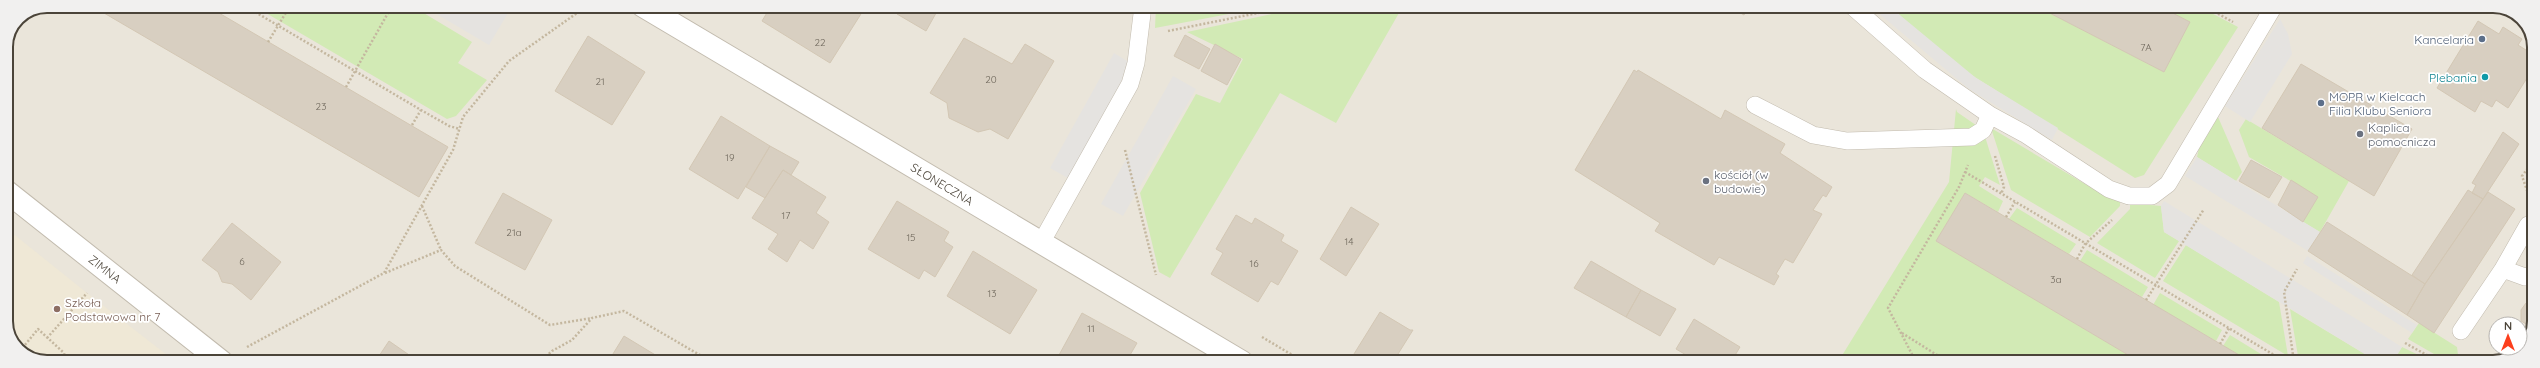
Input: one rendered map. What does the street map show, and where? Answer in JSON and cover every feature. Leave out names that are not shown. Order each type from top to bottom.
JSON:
[{"type":"street","name":"SŁONECZNA","points":[[655,13],[1230,355]]},
{"type":"street","name":"ZIMNA","points":[[13,197],[213,355]]},
{"type":"lane","points":[[1041,243],[1130,84],[1140,41],[1143,13]]},
{"type":"lane","points":[[1860,13],[1986,123],[2025,134],[2109,189],[2128,196],[2152,196],[2168,184],[2270,13]]},
{"type":"lane","points":[[1755,105],[1813,135],[1847,141],[1953,139],[1972,137],[1986,123]]},
{"type":"lane","points":[[2461,331],[2504,269],[2527,227]]},
{"type":"lane","points":[[2504,269],[2527,276]]},
{"type":"path","points":[[257,13],[449,126],[460,129]]},
{"type":"path","points":[[268,42],[286,13]]},
{"type":"path","points":[[346,86],[388,13]]},
{"type":"path","points":[[384,273],[453,150],[463,118],[509,61],[577,13]]},
{"type":"path","points":[[1140,41],[1155,34],[1258,13]]},
{"type":"path","points":[[2218,13],[2231,20]]},
{"type":"path","points":[[412,125],[421,110]]},
{"type":"path","points":[[1116,110],[1156,275]]},
{"type":"path","points":[[1913,355],[1888,308],[1959,187],[1986,123]]},
{"type":"path","points":[[1986,123],[2004,187],[2001,194]]},
{"type":"path","points":[[2527,169],[2522,176],[2527,190]]},
{"type":"path","points":[[1965,172],[2274,355]]},
{"type":"path","points":[[2006,217],[2015,202]]},
{"type":"path","points":[[422,206],[441,250],[455,266],[550,325],[624,311],[700,355]]},
{"type":"path","points":[[2146,300],[2204,209]]},
{"type":"path","points":[[2076,259],[2085,244]]},
{"type":"path","points":[[241,350],[384,273],[441,250]]},
{"type":"path","points":[[2293,355],[2284,292],[2297,269]]},
{"type":"path","points":[[47,338],[90,289]]},
{"type":"path","points":[[548,355],[572,340],[592,318]]},
{"type":"path","points":[[2220,344],[2229,328]]},
{"type":"path","points":[[24,346],[38,329],[64,355]]},
{"type":"path","points":[[1902,333],[1937,355]]},
{"type":"path","points":[[2405,343],[2427,355]]},
{"type":"shaded area","points":[[47,13],[2497,13],[2514,20],[2519,25],[2526,38],[2527,316],[2488,316],[2488,355],[43,355],[28,349],[20,342],[14,330],[13,323],[13,47],[16,34],[23,23],[34,16]]},
{"type":"shaded area","points":[[435,13],[508,13],[489,45]]},
{"type":"shaded area","points":[[1878,13],[1897,13],[1976,78],[2058,128],[2052,140],[1969,89]]},
{"type":"shaded area","points":[[2280,19],[2288,34],[2292,54],[2250,122],[2225,106]]},
{"type":"shaded area","points":[[1114,53],[1132,64],[1068,178],[1050,168]]},
{"type":"shaded area","points":[[1173,76],[1196,89],[1123,216],[1101,204]]},
{"type":"shaded area","points":[[2197,157],[2320,232],[2308,251],[2185,176]]},
{"type":"shaded area","points":[[2164,201],[2402,347],[2397,355],[2366,355],[2164,232],[2161,206]]},
{"type":"shaded area","name":"Szkoła Podstawowa nr 7","points":[[13,234],[167,355],[43,355],[28,349],[20,342],[14,330],[13,323]]},
{"type":"shaded area","points":[[2307,256],[2417,325],[2412,333],[2303,263]]},
{"type":"green space","points":[[266,13],[424,13],[472,42],[458,63],[487,80],[456,116],[447,119]]},
{"type":"green space","points":[[1156,13],[1234,13],[1155,28]]},
{"type":"green space","points":[[1276,13],[1399,13],[1336,123],[1280,93],[1170,278],[1159,272],[1140,193],[1196,94],[1220,103],[1243,59],[1187,32]]},
{"type":"green space","points":[[1896,13],[2050,13],[2164,72],[2190,22],[2172,13],[2211,13],[2238,27],[2144,175],[2135,178],[1970,74]]},
{"type":"green space","points":[[1956,109],[1957,112],[1983,130],[2000,185],[1985,177],[1979,186],[2003,201],[1998,212],[1965,193],[1936,241],[2128,355],[1842,355],[1949,182]]},
{"type":"green space","points":[[2218,117],[2242,172],[2236,181],[2197,157],[2199,148]]},
{"type":"green space","points":[[2246,119],[2349,181],[2320,232],[2303,222],[2318,197],[2249,157],[2239,130]]},
{"type":"green space","points":[[1991,128],[2102,194],[2120,201],[2120,206],[2090,237],[2011,190]]},
{"type":"green space","points":[[2130,203],[2161,206],[2164,232],[2179,241],[2155,278],[2097,243],[2130,209]]},
{"type":"green space","points":[[2017,208],[2076,244],[2069,254],[2009,219]]},
{"type":"green space","points":[[2186,245],[2279,302],[2288,355],[2286,355],[2163,281]]},
{"type":"green space","points":[[2087,250],[2148,287],[2142,297],[2080,261]]},
{"type":"green space","points":[[2160,293],[2222,330],[2216,341],[2153,305]]},
{"type":"green space","points":[[2290,309],[2366,355],[2298,355]]},
{"type":"green space","points":[[2419,323],[2457,347],[2458,355],[2436,355],[2408,339]]},
{"type":"green space","points":[[2230,335],[2263,355],[2239,355],[2223,346]]},
{"type":"green space","points":[[2402,347],[2419,355],[2397,355]]},
{"type":"building","points":[[104,13],[219,13],[448,147],[419,197]]},
{"type":"building","points":[[767,13],[862,13],[830,63],[762,21]]},
{"type":"building","points":[[898,13],[936,13],[926,31]]},
{"type":"building","points":[[2050,13],[2173,13],[2190,22],[2164,72]]},
{"type":"building","name":"Plebania","points":[[2478,21],[2499,34],[2503,27],[2522,39],[2518,45],[2527,51],[2527,78],[2508,108],[2496,100],[2492,107],[2481,101],[2475,112],[2437,88]]},
{"type":"building","points":[[1185,35],[1210,49],[1199,69],[1174,56]]},
{"type":"building","points":[[588,36],[645,72],[612,125],[555,91]]},
{"type":"building","points":[[964,38],[1012,64],[1025,44],[1054,61],[1008,139],[990,129],[978,132],[949,118],[947,103],[930,93]]},
{"type":"building","points":[[1215,44],[1241,59],[1227,85],[1201,71]]},
{"type":"building","points":[[2301,64],[2412,129],[2374,196],[2262,128]]},
{"type":"building","name":"kościół (w budowie)","points":[[1634,70],[1637,72],[1638,70],[1721,119],[1725,110],[1785,144],[1780,153],[1832,187],[1826,197],[1823,195],[1813,210],[1822,214],[1793,263],[1785,259],[1776,274],[1779,276],[1774,285],[1719,257],[1714,265],[1655,231],[1660,223],[1575,170]]},
{"type":"building","points":[[721,116],[770,146],[738,199],[689,169]]},
{"type":"building","points":[[2503,132],[2519,144],[2483,199],[2472,193],[2476,185],[2472,183]]},
{"type":"building","points":[[770,146],[799,162],[791,175],[783,170],[765,198],[746,187]]},
{"type":"building","points":[[2251,160],[2282,177],[2269,198],[2239,181]]},
{"type":"building","points":[[783,170],[826,197],[816,213],[829,222],[813,249],[800,240],[787,262],[768,249],[778,234],[752,218]]},
{"type":"building","points":[[2291,180],[2318,197],[2303,222],[2278,205]]},
{"type":"building","points":[[2468,190],[2483,199],[2425,284],[2412,275]]},
{"type":"building","points":[[2488,192],[2515,209],[2434,333],[2407,315],[2425,284]]},
{"type":"building","points":[[503,193],[552,220],[525,270],[475,243]]},
{"type":"building","points":[[1965,193],[2239,355],[2128,355],[1936,241]]},
{"type":"building","points":[[897,201],[949,232],[944,241],[953,247],[935,277],[924,270],[919,279],[868,249]]},
{"type":"building","points":[[1351,207],[1379,224],[1346,276],[1320,259]]},
{"type":"building","points":[[1236,215],[1252,224],[1255,218],[1284,235],[1281,241],[1298,251],[1278,285],[1271,281],[1258,302],[1211,274],[1223,253],[1216,249]]},
{"type":"building","points":[[2327,222],[2425,284],[2407,315],[2308,251]]},
{"type":"building","points":[[232,223],[281,262],[251,300],[232,284],[222,282],[218,272],[202,260]]},
{"type":"building","points":[[973,251],[1037,290],[1010,334],[947,296]]},
{"type":"building","points":[[1591,261],[1641,290],[1626,317],[1574,288]]},
{"type":"building","points":[[1641,290],[1676,309],[1660,336],[1626,317]]},
{"type":"building","points":[[2527,303],[2527,316],[2521,316],[2521,310]]},
{"type":"building","points":[[1380,312],[1410,330],[1413,330],[1397,355],[1353,355]]},
{"type":"building","points":[[1082,313],[1137,343],[1130,355],[1059,355]]},
{"type":"building","points":[[1694,319],[1740,347],[1735,355],[1686,355],[1676,349]]},
{"type":"building","points":[[624,336],[655,355],[612,355]]},
{"type":"building","points":[[389,341],[409,355],[380,355]]},
{"type":"place","name":"Kancelaria","points":[[2482,39]]},
{"type":"place","name":"Plebania","points":[[2485,77]]},
{"type":"place","name":"MOPR w Kielcach Filia Klubu Seniora","points":[[2321,103]]},
{"type":"place","name":"Kaplica pomocnicza","points":[[2360,134]]},
{"type":"place","name":"kościół (w budowie)","points":[[1706,181]]},
{"type":"place","name":"Szkoła Podstawowa nr 7","points":[[57,309]]}]
